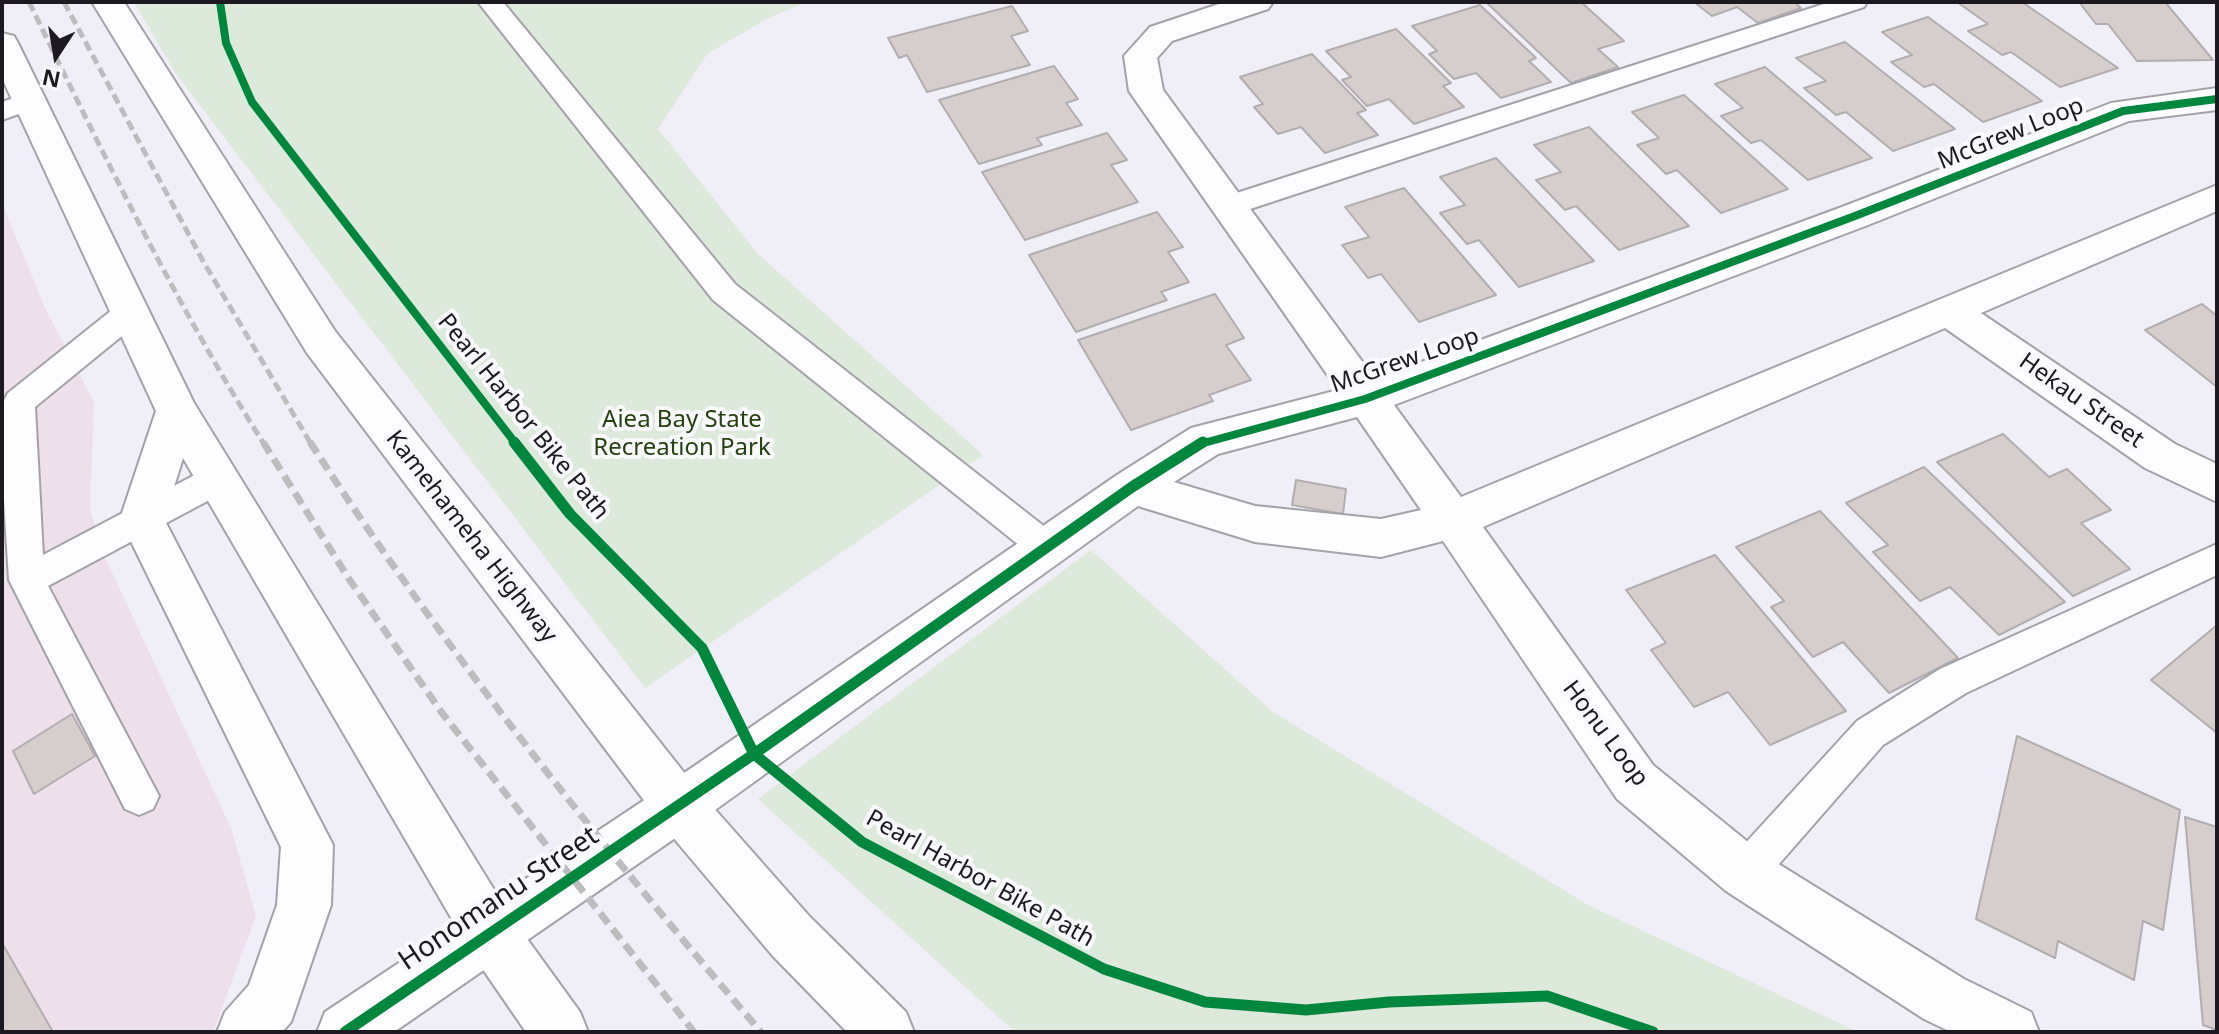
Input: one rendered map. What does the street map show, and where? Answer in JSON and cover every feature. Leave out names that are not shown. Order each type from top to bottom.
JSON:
[{"type":"street","name":"Kamehameha Highway","points":[[108,2],[321,342],[679,806],[791,936],[886,1032]]},
{"type":"street","name":"McGrew Loop","points":[[1257,2],[1161,34],[1140,56],[1146,91],[1365,399]]},
{"type":"street","points":[[2,43],[16,106],[177,411],[490,933],[560,1032]]},
{"type":"street","name":"McGrew Loop","points":[[679,806],[1132,487],[1206,440],[1365,399],[1855,216],[2123,111],[2217,99]]},
{"type":"street","points":[[1132,487],[1255,524],[1381,538],[1453,520],[2217,197]]},
{"type":"street","name":"Hekau Street","points":[[1949,311],[2160,456],[2217,484]]},
{"type":"street","name":"Honu Loop","points":[[1365,399],[1635,782],[1745,873],[1944,999],[2011,1032]]},
{"type":"street","points":[[177,411],[142,519],[307,845],[304,905],[271,1002],[245,1032]]},
{"type":"street","name":"Honomanu Street","points":[[345,1032],[679,806]]},
{"type":"lane","points":[[490,2],[724,292],[1047,548]]},
{"type":"lane","points":[[1228,206],[1855,2]]},
{"type":"lane","points":[[128,314],[19,402],[20,484],[27,580],[139,796]]},
{"type":"lane","points":[[27,580],[218,479]]},
{"type":"lane","points":[[1745,873],[1870,733],[1953,681],[2217,559]]},
{"type":"shaded area","points":[[2,203],[45,308],[94,402],[90,509],[103,553],[231,828],[256,916],[213,1032],[2,1032]]},
{"type":"green space","name":"Aiea Bay State Recreation Park","points":[[134,2],[807,2],[768,18],[707,54],[658,129],[757,253],[983,455],[645,688],[176,74]]},
{"type":"green space","points":[[1091,550],[1273,712],[1588,905],[1858,1032],[1015,1032],[758,799]]},
{"type":"building","points":[[1486,2],[1581,2],[1624,41],[1598,49],[1618,67],[1571,83]]},
{"type":"building","points":[[1694,2],[1794,2],[1801,8],[1758,23],[1737,7],[1712,16]]},
{"type":"building","points":[[1957,2],[2022,2],[2118,68],[2060,87],[2011,52],[2002,55],[1968,31],[1988,24]]},
{"type":"building","points":[[2079,2],[2165,2],[2213,60],[2137,61],[2108,24],[2096,24]]},
{"type":"building","points":[[1480,5],[1536,58],[1529,61],[1551,82],[1501,98],[1476,73],[1454,79],[1429,54],[1437,51],[1412,26]]},
{"type":"building","points":[[1012,6],[1028,31],[1011,36],[1030,65],[927,92],[907,55],[899,58],[888,38]]},
{"type":"building","points":[[1928,17],[2042,101],[1983,122],[1934,84],[1924,87],[1891,62],[1912,55],[1882,32]]},
{"type":"building","points":[[1396,29],[1451,83],[1443,86],[1464,107],[1414,124],[1389,99],[1367,106],[1342,80],[1351,77],[1326,51]]},
{"type":"building","points":[[1845,42],[1955,129],[1893,151],[1846,112],[1836,115],[1804,88],[1826,81],[1796,58]]},
{"type":"building","points":[[1312,54],[1366,110],[1357,113],[1378,135],[1325,153],[1301,127],[1278,134],[1254,107],[1263,104],[1240,77]]},
{"type":"building","points":[[1054,66],[1078,99],[1066,103],[1082,125],[1037,138],[1042,145],[979,164],[939,100]]},
{"type":"building","points":[[1765,67],[1872,158],[1808,180],[1761,140],[1751,143],[1721,116],[1743,108],[1715,84]]},
{"type":"building","points":[[1684,95],[1788,189],[1721,213],[1677,170],[1666,174],[1637,145],[1659,138],[1632,112]]},
{"type":"building","points":[[1589,127],[1689,226],[1619,250],[1576,206],[1565,210],[1536,180],[1561,172],[1534,145]]},
{"type":"building","points":[[1107,133],[1127,160],[1111,165],[1138,202],[1025,240],[982,172]]},
{"type":"building","points":[[1496,158],[1594,261],[1519,287],[1479,240],[1467,244],[1440,213],[1465,205],[1440,177]]},
{"type":"building","points":[[1404,188],[1496,295],[1419,322],[1381,274],[1368,278],[1342,245],[1369,237],[1345,207]]},
{"type":"building","points":[[1157,212],[1183,247],[1168,252],[1189,282],[1161,292],[1167,300],[1076,332],[1029,255]]},
{"type":"building","points":[[1215,294],[1244,338],[1226,345],[1251,380],[1209,395],[1213,401],[1131,430],[1078,340]]},
{"type":"building","points":[[2202,304],[2217,316],[2217,387],[2145,330]]},
{"type":"building","points":[[2003,434],[2049,477],[2067,469],[2111,510],[2081,523],[2130,569],[2073,596],[1937,462]]},
{"type":"building","points":[[1924,467],[2065,602],[1999,635],[1950,587],[1920,601],[1873,552],[1888,545],[1846,503]]},
{"type":"building","points":[[1296,480],[1346,489],[1343,514],[1292,505]]},
{"type":"building","points":[[1820,511],[1958,658],[1889,693],[1843,642],[1813,657],[1771,607],[1784,601],[1736,547]]},
{"type":"building","points":[[1715,555],[1846,711],[1770,745],[1728,692],[1694,707],[1651,650],[1666,643],[1626,590]]},
{"type":"building","points":[[2217,625],[2217,733],[2151,680]]},
{"type":"building","points":[[72,714],[95,756],[34,794],[13,751]]},
{"type":"building","points":[[2017,736],[2180,810],[2163,930],[2143,921],[2134,980],[2058,941],[2055,958],[1976,919]]},
{"type":"building","points":[[2185,817],[2217,827],[2217,1030],[2203,1025]]},
{"type":"building","points":[[2,943],[53,1032],[2,1032]]},
{"type":"railway","points":[[29,2],[170,281],[264,444]]},
{"type":"railway","points":[[64,2],[203,261],[311,444]]},
{"type":"railway","points":[[263,442],[349,579],[442,713],[694,1032]]},
{"type":"railway","points":[[310,442],[414,596],[469,671],[641,890],[761,1032]]},
{"type":"cycle path","name":"Pearl Harbor Bike Path","points":[[220,2],[226,43],[252,102],[570,514],[702,648],[754,754],[862,842],[1104,969],[1205,1002],[1306,1010],[1389,1002],[1547,996],[1653,1032]]},
{"type":"cycle path","points":[[345,1032],[754,754],[1132,487],[1206,440],[1365,399],[1855,216],[2123,111],[2217,99]]}]
